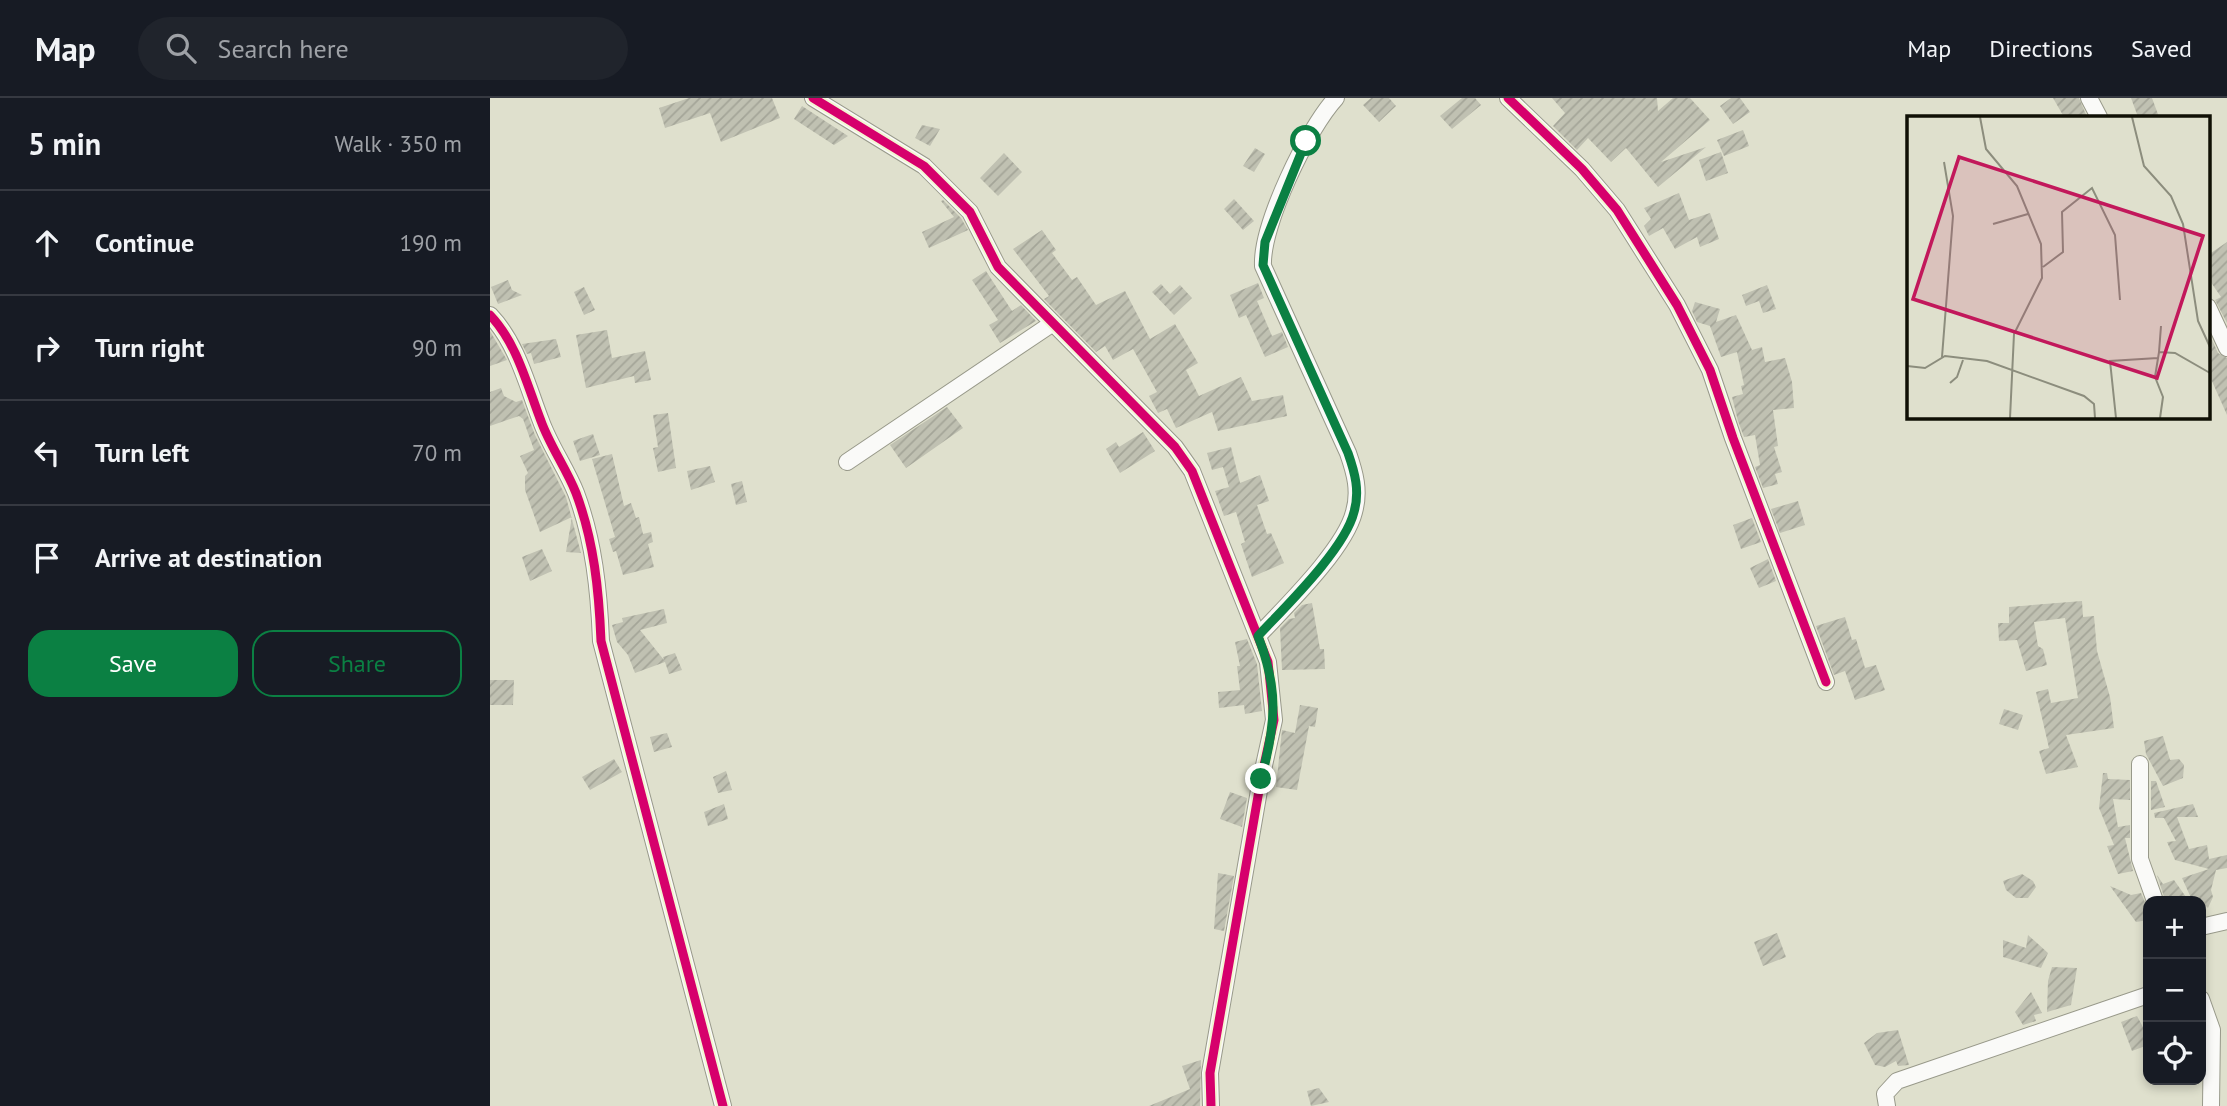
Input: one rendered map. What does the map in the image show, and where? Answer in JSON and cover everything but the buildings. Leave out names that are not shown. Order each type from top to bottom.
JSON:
[{"type":"street","points":[[813,98],[924,166],[970,212],[998,267],[1175,447],[1192,471],[1258,636],[1273,682],[1274,720],[1210,1073],[1211,1106]]},
{"type":"street","points":[[1258,636],[1340,540],[1354,514],[1357,495],[1356,475],[1348,453],[1263,265],[1265,242],[1306,141],[1321,114],[1336,98]]},
{"type":"street","points":[[1508,98],[1582,169],[1617,210],[1677,305],[1710,370],[1733,438],[1826,682]]},
{"type":"street","points":[[2089,98],[2098,116]]},
{"type":"street","points":[[2210,311],[2227,348]]},
{"type":"street","points":[[490,315],[512,346],[543,427],[579,503],[599,590],[601,641],[723,1106]]},
{"type":"street","points":[[847,462],[1053,323]]},
{"type":"street","points":[[2140,764],[2140,859],[2153,896]]},
{"type":"street","points":[[2206,926],[2227,920]]},
{"type":"street","points":[[1887,1106],[1885,1094],[1897,1081],[2143,997]]},
{"type":"street","points":[[2206,1013],[2212,1030],[2211,1106]]},
{"type":"cycle path","points":[[813,98],[924,166],[970,212],[998,267],[1175,447],[1192,471],[1268,662],[1274,720],[1261,779],[1210,1073],[1211,1106]]},
{"type":"cycle path","points":[[1508,98],[1582,169],[1617,210],[1677,305],[1710,370],[1733,438],[1826,682]]},
{"type":"cycle path","points":[[490,315],[514,351],[545,430],[572,484],[582,511],[594,566],[601,641],[723,1106]]},
{"type":"route","points":[[1261,779],[1272,740],[1275,702],[1268,662],[1258,636],[1340,540],[1354,514],[1357,495],[1356,475],[1348,453],[1263,265],[1265,242],[1306,141]]}]
